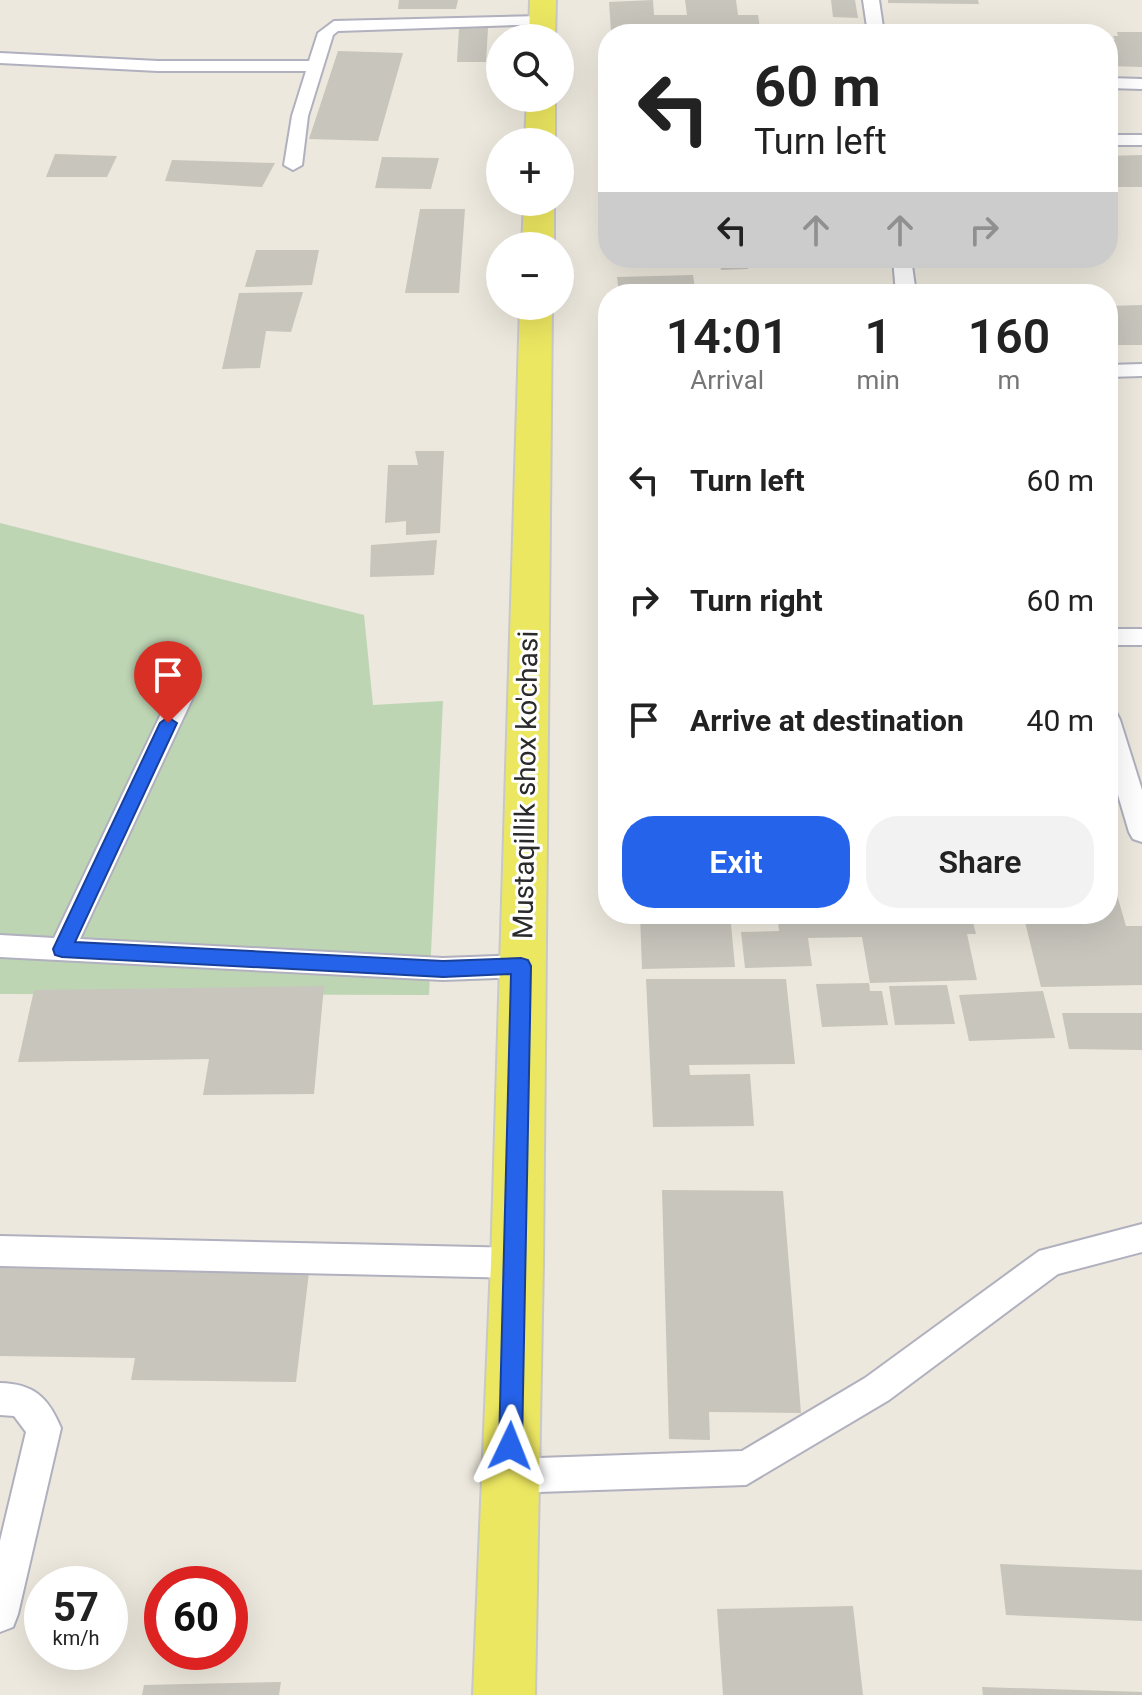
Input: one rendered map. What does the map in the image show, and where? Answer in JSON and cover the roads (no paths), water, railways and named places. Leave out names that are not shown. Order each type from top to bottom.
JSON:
[{"type":"main road","name":"Mustaqillik shox ko'chasi","points":[[504,1695],[517,1263],[536,320]]},
{"type":"lane","points":[[871,0],[875,24]]},
{"type":"lane","points":[[293,165],[300,116],[326,33],[334,26],[543,20]]},
{"type":"lane","points":[[0,58],[158,66],[316,66]]},
{"type":"lane","points":[[1118,83],[1142,84]]},
{"type":"lane","points":[[1118,140],[1142,140]]},
{"type":"lane","points":[[1118,371],[1142,370]]},
{"type":"lane","points":[[1118,637],[1142,637]]},
{"type":"lane","points":[[62,949],[182,695]]},
{"type":"lane","points":[[1118,753],[1142,832]]},
{"type":"lane","points":[[0,946],[443,969],[521,966]]},
{"type":"lane","points":[[509,1476],[746,1468],[877,1389],[1050,1261],[1142,1238]]},
{"type":"lane","points":[[0,1251],[517,1263]]},
{"type":"lane","points":[[0,1399],[22,1400],[44,1428],[0,1614]]}]
